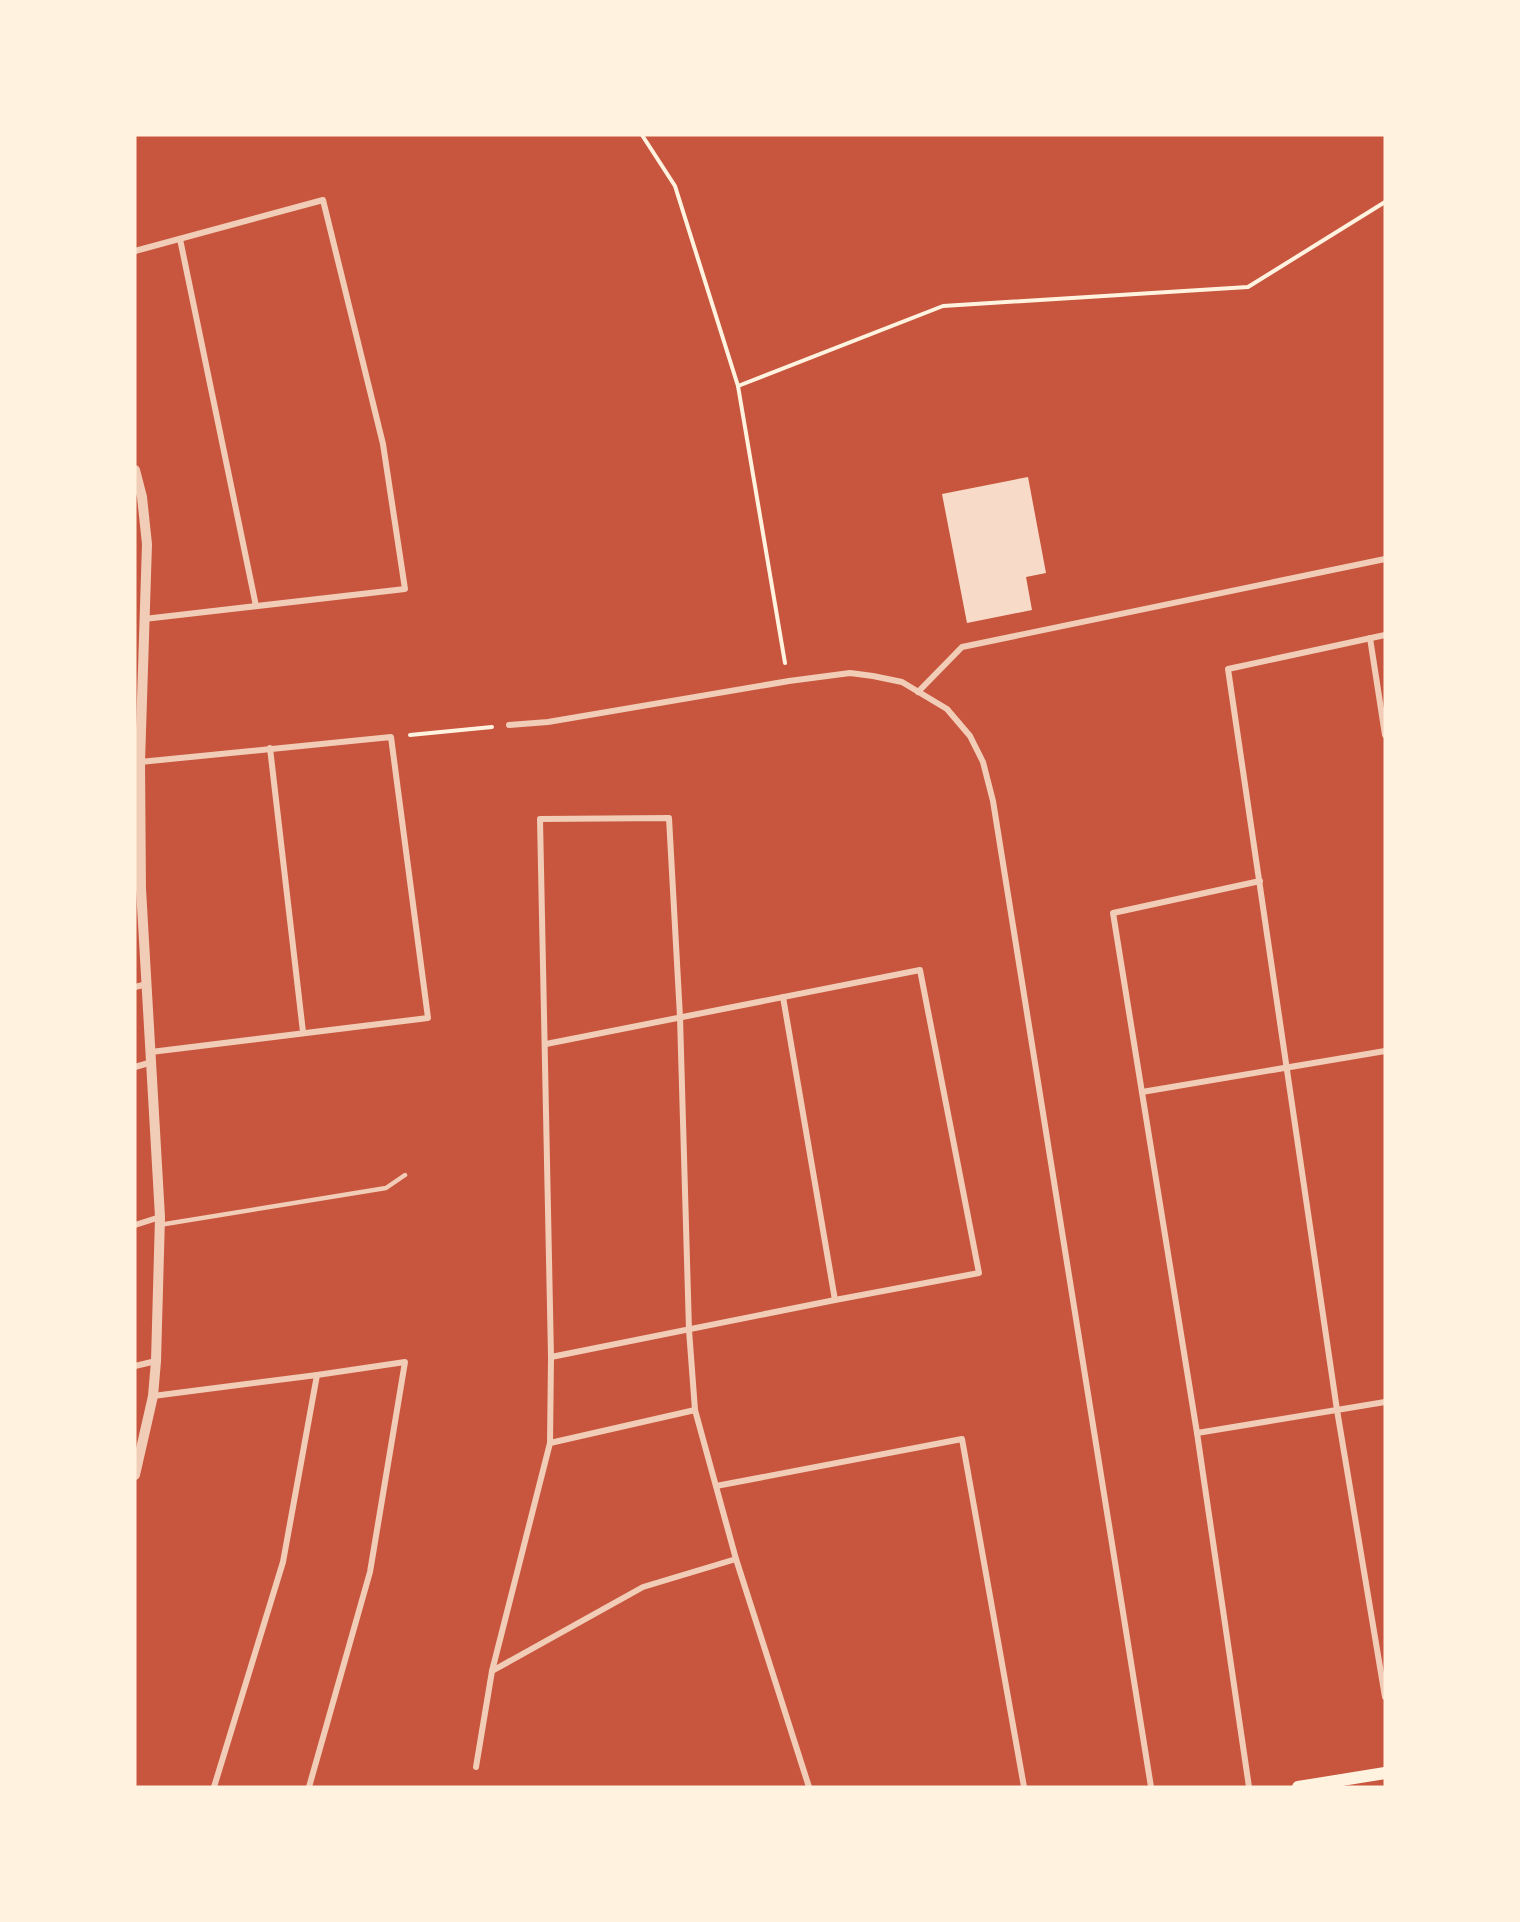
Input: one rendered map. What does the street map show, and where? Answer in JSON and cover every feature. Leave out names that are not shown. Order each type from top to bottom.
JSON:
[{"type":"main road","points":[[1298,1787],[1385,1773]]},
{"type":"street","points":[[135,251],[323,200],[383,444],[405,589],[144,619]]},
{"type":"street","points":[[180,239],[256,606]]},
{"type":"street","points":[[135,470],[142,497],[147,544],[140,762],[137,789],[138,889],[152,1057],[160,1221],[153,1396],[135,1475]]},
{"type":"street","points":[[918,692],[962,647],[1385,559]]},
{"type":"street","points":[[1385,635],[1228,669],[1336,1410],[1385,1697]]},
{"type":"street","points":[[1370,638],[1385,735]]},
{"type":"street","points":[[509,725],[548,722],[789,681],[850,673],[902,682],[947,709],[970,736],[983,762],[993,801],[1151,1787]]},
{"type":"street","points":[[135,1067],[152,1057],[303,1032],[428,1018],[391,737],[140,762]]},
{"type":"street","points":[[270,748],[303,1032]]},
{"type":"street","points":[[476,1767],[492,1671],[550,1443],[551,1357],[546,1044],[540,819],[669,818],[681,1017],[689,1330],[695,1410],[736,1559],[809,1787]]},
{"type":"street","points":[[1250,1787],[1197,1433],[1113,913],[1260,881]]},
{"type":"street","points":[[546,1044],[920,970],[979,1273],[835,1299],[551,1357]]},
{"type":"street","points":[[135,987],[147,984]]},
{"type":"street","points":[[783,997],[835,1299]]},
{"type":"street","points":[[1142,1092],[1385,1051]]},
{"type":"street","points":[[135,1225],[160,1221]]},
{"type":"street","points":[[135,1366],[156,1360]]},
{"type":"street","points":[[153,1396],[405,1362],[370,1572],[309,1787]]},
{"type":"street","points":[[214,1787],[283,1562],[317,1375]]},
{"type":"street","points":[[1197,1433],[1385,1402]]},
{"type":"street","points":[[550,1443],[695,1410]]},
{"type":"street","points":[[716,1486],[962,1439],[1023,1787]]},
{"type":"street","points":[[492,1671],[643,1587],[736,1559]]},
{"type":"lane","points":[[160,1221],[386,1188],[405,1176]]},
{"type":"path","points":[[642,135],[675,186],[738,386],[789,681]]},
{"type":"path","points":[[738,386],[943,306],[1248,288],[1385,202]]},
{"type":"path","points":[[391,737],[509,725]]},
{"type":"building","points":[[1028,477],[1046,573],[1026,577],[1032,610],[967,623],[942,494]]}]
